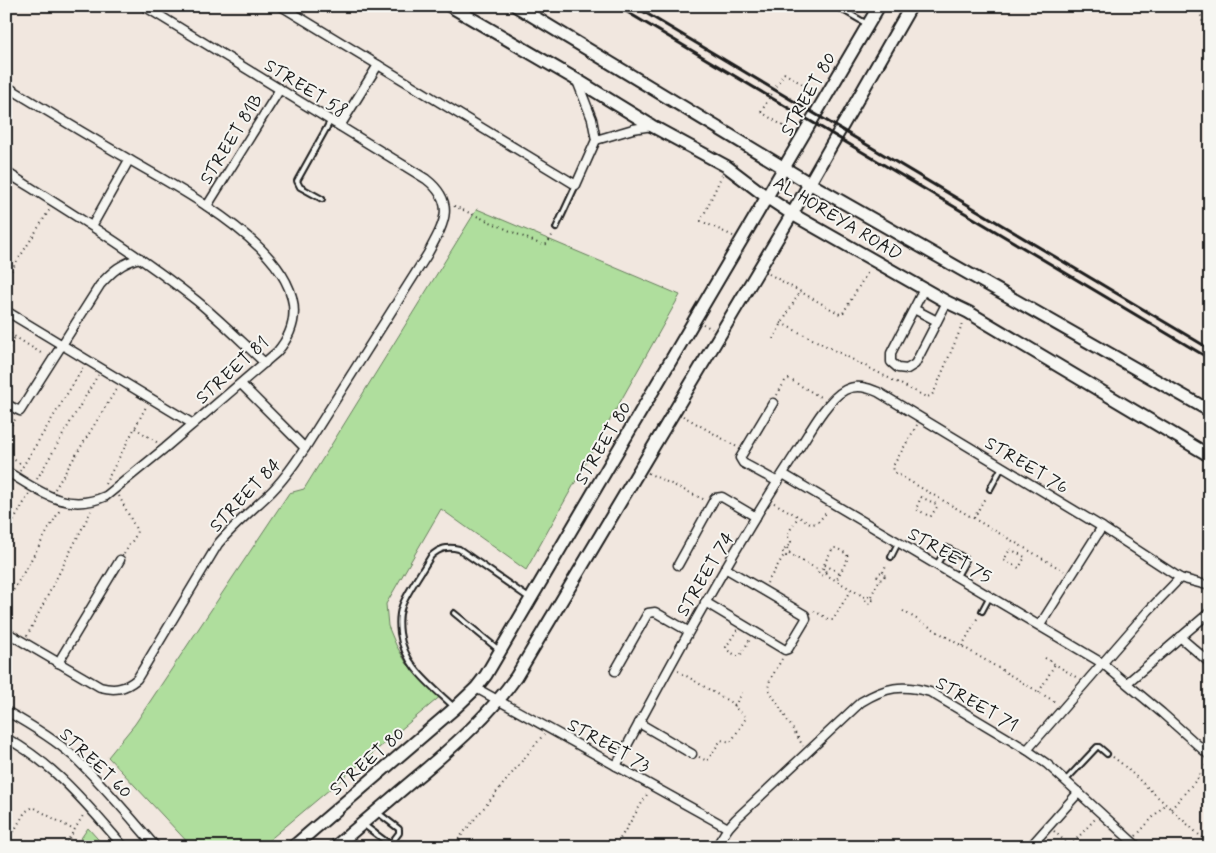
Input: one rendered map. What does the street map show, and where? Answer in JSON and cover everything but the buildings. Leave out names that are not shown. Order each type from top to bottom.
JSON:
[{"type":"street","name":"STREET 58","points":[[144,6],[426,179],[435,186],[445,202]]},
{"type":"street","points":[[281,6],[576,185],[596,140],[592,119],[577,80]]},
{"type":"street","name":"AL HOREYA ROAD","points":[[450,6],[652,126],[726,166],[792,214],[946,302],[968,312],[1210,456]]},
{"type":"street","name":"AL HOREYA ROAD","points":[[516,6],[809,183],[1210,411]]},
{"type":"street","name":"STREET 80","points":[[293,847],[476,688],[531,600],[880,6]]},
{"type":"street","points":[[335,847],[448,750],[498,701],[516,677],[792,214],[912,6]]},
{"type":"street","points":[[340,126],[378,66]]},
{"type":"street","name":"STREET 81","points":[[6,86],[207,206],[259,246],[274,264],[292,298],[294,313],[292,327],[286,341],[265,363],[116,489],[96,500],[80,504],[64,502],[50,497],[6,471]]},
{"type":"street","name":"STREET 81B","points":[[207,206],[280,88]]},
{"type":"street","points":[[596,140],[623,131],[652,126]]},
{"type":"street","points":[[92,226],[130,160]]},
{"type":"street","points":[[6,172],[140,258],[196,301],[265,363]]},
{"type":"street","name":"STREET 84","points":[[6,632],[100,687],[110,690],[120,689],[129,686],[137,680],[218,544],[289,472],[305,448],[426,255],[441,228],[445,202]]},
{"type":"street","points":[[6,404],[20,411],[100,284],[127,262],[140,258]]},
{"type":"street","points":[[924,289],[890,353],[892,362],[898,368],[907,369],[914,364],[946,302]]},
{"type":"street","points":[[914,309],[937,321]]},
{"type":"street","points":[[6,311],[193,424]]},
{"type":"street","points":[[241,384],[305,448]]},
{"type":"street","name":"STREET 76","points":[[830,403],[844,391],[855,387],[867,387],[1102,527],[1180,578],[1210,586]]},
{"type":"street","points":[[772,403],[741,456],[742,462],[778,482]]},
{"type":"street","name":"STREET 74","points":[[616,766],[705,602],[782,474],[830,403]]},
{"type":"street","name":"STREET 75","points":[[782,474],[1102,663],[1209,755]]},
{"type":"street","points":[[678,565],[716,498],[722,497],[756,517]]},
{"type":"street","points":[[1040,626],[1102,527]]},
{"type":"street","points":[[58,662],[120,560]]},
{"type":"street","points":[[705,602],[787,650],[806,616],[726,568]]},
{"type":"street","points":[[1028,750],[1102,663],[1180,578]]},
{"type":"street","points":[[615,671],[648,613],[655,612],[688,631]]},
{"type":"street","points":[[1127,683],[1210,612]]},
{"type":"street","points":[[1180,637],[1210,663]]},
{"type":"street","name":"STREET 71","points":[[716,847],[728,828],[843,718],[876,693],[894,688],[913,687],[930,692],[1028,750],[1066,780],[1134,844]]},
{"type":"street","name":"STREET 73","points":[[476,688],[728,828]]},
{"type":"street","name":"STREET 60","points":[[6,710],[51,738],[72,755],[156,847]]},
{"type":"street","points":[[639,723],[692,754]]},
{"type":"street","name":"STREET 60","points":[[6,738],[48,766],[62,778],[124,847]]},
{"type":"street","points":[[1030,847],[1079,792]]},
{"type":"lane","points":[[836,6],[868,25]]},
{"type":"lane","points":[[322,199],[300,187],[297,181],[331,120]]},
{"type":"lane","points":[[556,228],[576,185]]},
{"type":"lane","points":[[990,489],[1002,467]]},
{"type":"lane","points":[[891,556],[898,542]]},
{"type":"lane","points":[[455,708],[419,674],[408,659],[401,642],[399,624],[401,607],[431,556],[444,548],[452,547],[459,550],[531,600]]},
{"type":"lane","points":[[937,564],[947,548],[964,558],[965,562],[957,576]]},
{"type":"lane","points":[[982,611],[990,596]]},
{"type":"lane","points":[[454,613],[500,651]]},
{"type":"lane","points":[[1066,780],[1097,747],[1100,747],[1107,754]]},
{"type":"lane","points":[[363,823],[388,843],[391,843],[399,833],[399,830],[377,812]]},
{"type":"path","points":[[1198,6],[1210,47]]},
{"type":"path","points":[[802,138],[761,112],[784,73],[826,98]]},
{"type":"path","points":[[726,166],[701,221],[742,240]]},
{"type":"path","points":[[6,279],[54,202]]},
{"type":"path","points":[[445,202],[542,245],[548,243],[556,228]]},
{"type":"path","points":[[759,267],[799,292],[841,314],[875,260]]},
{"type":"path","points":[[772,339],[799,292]]},
{"type":"path","points":[[696,320],[721,333]]},
{"type":"path","points":[[6,331],[52,360]]},
{"type":"path","points":[[6,352],[15,337]]},
{"type":"path","points":[[16,477],[88,360]]},
{"type":"path","points":[[6,534],[102,369]]},
{"type":"path","points":[[772,403],[785,381],[789,379],[830,403]]},
{"type":"path","points":[[50,497],[121,381]]},
{"type":"path","points":[[105,484],[151,399]]},
{"type":"path","points":[[6,433],[20,411]]},
{"type":"path","points":[[675,411],[744,451]]},
{"type":"path","points":[[921,418],[893,469],[895,472],[1072,576]]},
{"type":"path","points":[[135,428],[165,448]]},
{"type":"path","points":[[6,455],[23,465]]},
{"type":"path","points":[[640,469],[712,503]]},
{"type":"path","points":[[116,489],[136,530],[136,535],[120,560]]},
{"type":"path","points":[[974,518],[990,489]]},
{"type":"path","points":[[931,501],[934,495]]},
{"type":"path","points":[[922,497],[931,501],[937,506],[931,516],[915,508],[922,497]]},
{"type":"path","points":[[767,499],[812,524],[815,524],[834,504]]},
{"type":"path","points":[[24,642],[96,500]]},
{"type":"path","points":[[6,603],[64,502]]},
{"type":"path","points":[[763,590],[784,555],[782,551],[787,548],[792,540],[787,535],[799,516]]},
{"type":"path","points":[[1019,553],[1023,547]]},
{"type":"path","points":[[787,548],[789,554]]},
{"type":"path","points":[[836,580],[849,557],[836,548],[832,549],[825,562],[823,569],[825,574],[866,598],[866,602],[870,604],[873,601],[871,596]]},
{"type":"path","points":[[1010,549],[1019,553],[1026,557],[1020,568],[1004,560],[1010,549]]},
{"type":"path","points":[[784,555],[789,554],[819,570],[823,569]]},
{"type":"path","points":[[866,598],[871,596],[880,579],[884,578],[883,572],[891,556]]},
{"type":"path","points":[[825,565],[840,573]]},
{"type":"path","points":[[819,570],[820,576],[825,574]]},
{"type":"path","points":[[880,579],[878,573],[883,572]]},
{"type":"path","points":[[814,611],[833,620],[851,589]]},
{"type":"path","points":[[903,611],[1064,707]]},
{"type":"path","points":[[962,646],[982,611]]},
{"type":"path","points":[[740,623],[726,648],[737,656],[740,656],[754,631]]},
{"type":"path","points":[[787,650],[770,680],[768,688],[807,752]]},
{"type":"path","points":[[1045,658],[1085,683]]},
{"type":"path","points":[[1040,692],[1055,664]]},
{"type":"path","points":[[669,666],[736,704]]},
{"type":"path","points":[[692,754],[707,761],[721,740],[731,742],[746,718],[734,708],[742,693]]},
{"type":"path","points":[[452,847],[548,729]]},
{"type":"path","points":[[1107,754],[1121,763],[1210,846]]},
{"type":"path","points":[[1171,809],[1203,771],[1209,755]]},
{"type":"path","points":[[615,847],[652,786]]},
{"type":"path","points":[[1134,844],[1165,804]]},
{"type":"path","points":[[64,847],[88,806]]},
{"type":"path","points":[[6,846],[25,812],[30,808],[36,808],[74,830]]},
{"type":"path","points":[[1048,826],[1070,846],[1101,813]]},
{"type":"green space","points":[[477,209],[680,295],[526,570],[441,509],[386,604],[388,626],[407,664],[442,695],[261,847],[192,847],[108,757],[135,724],[289,493],[304,489]]},
{"type":"green space","points":[[88,828],[105,847],[75,847]]},
{"type":"railway","points":[[617,6],[1210,359]]},
{"type":"railway","points":[[634,6],[1210,349]]}]
